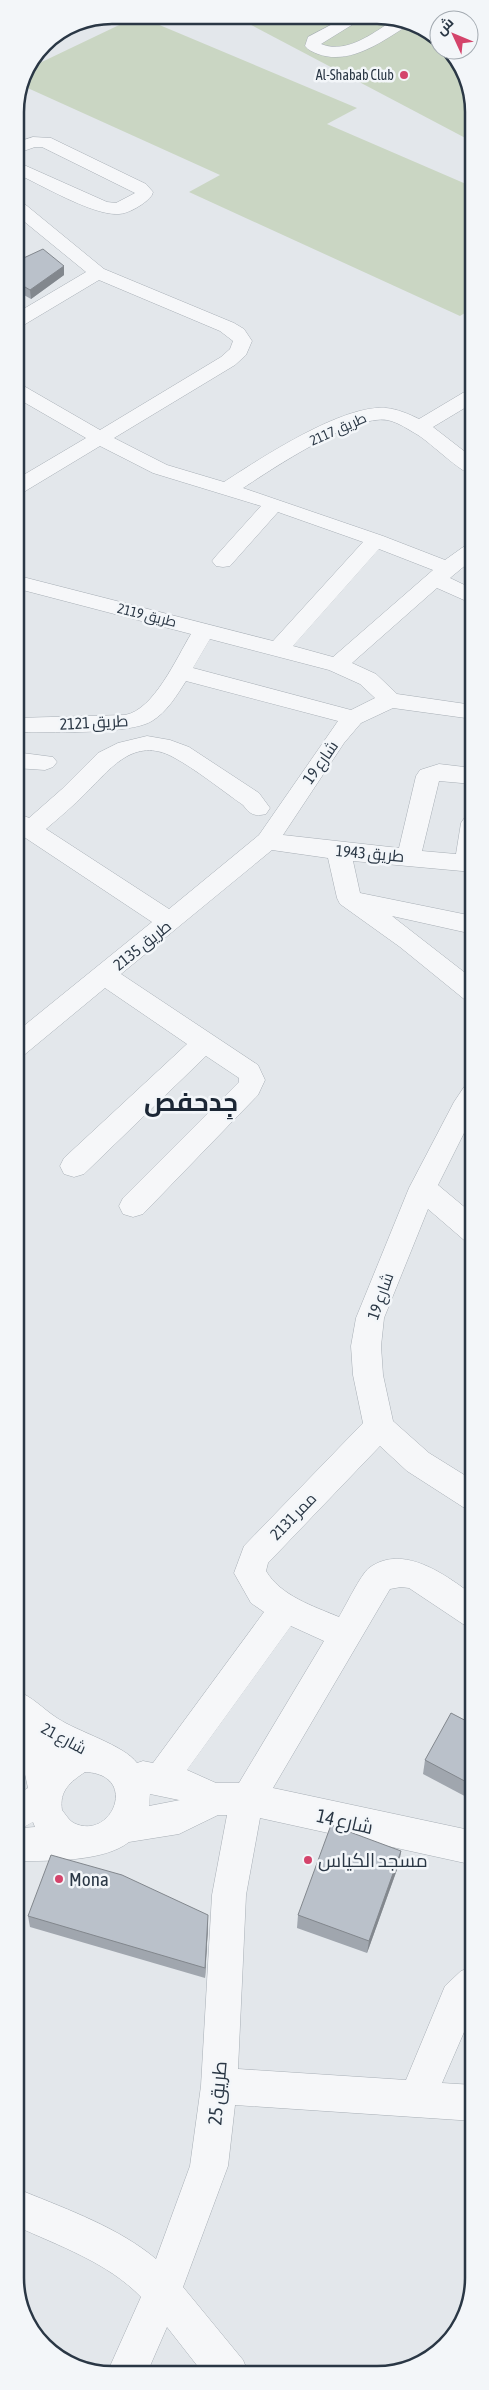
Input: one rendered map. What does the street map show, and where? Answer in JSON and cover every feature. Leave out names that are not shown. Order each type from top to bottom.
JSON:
[{"type":"street","points":[[340,25],[314,40],[313,46],[329,52],[350,50],[395,25]]},
{"type":"street","points":[[24,146],[33,142],[45,142],[144,192],[133,203],[112,209],[103,207],[24,170]]},
{"type":"street","points":[[24,212],[98,274],[227,327],[237,333],[243,341],[239,351],[228,360],[24,483]]},
{"type":"street","points":[[24,317],[98,274]]},
{"type":"street","points":[[24,394],[160,469],[228,488],[376,540],[441,574],[465,591]]},
{"type":"street","points":[[418,428],[465,400]]},
{"type":"street","name":"طريق 2117","points":[[228,488],[264,465],[345,423],[364,416],[387,414],[418,428],[442,442],[465,462]]},
{"type":"street","points":[[223,561],[274,504]]},
{"type":"street","points":[[278,648],[376,540]]},
{"type":"street","points":[[337,665],[465,555]]},
{"type":"street","name":"طريق 2119","points":[[24,583],[278,648],[337,665],[368,679],[390,700]]},
{"type":"street","name":"طريق 2121","points":[[24,726],[126,722],[137,720],[147,715],[156,706],[180,672],[204,629]]},
{"type":"street","points":[[180,672],[353,718]]},
{"type":"street","points":[[390,700],[465,711]]},
{"type":"street","name":"شارع 19","points":[[267,841],[331,746],[353,718],[390,700]]},
{"type":"street","points":[[24,823],[83,783],[130,755],[141,751],[153,750],[174,757],[236,801],[258,808],[281,820]]},
{"type":"street","points":[[24,761],[45,762]]},
{"type":"street","points":[[410,857],[428,776],[434,772],[465,775]]},
{"type":"street","points":[[24,825],[171,922]]},
{"type":"street","name":"طريق 1943","points":[[267,841],[339,851],[465,862]]},
{"type":"street","name":"طريق 2135","points":[[24,1042],[267,841]]},
{"type":"street","points":[[339,851],[349,898],[410,941],[465,985]]},
{"type":"street","points":[[349,898],[465,923]]},
{"type":"street","points":[[105,976],[249,1072],[252,1077],[252,1083],[133,1206]]},
{"type":"street","points":[[74,1166],[205,1042]]},
{"type":"street","name":"شارع 19","points":[[379,1427],[368,1375],[366,1346],[370,1318],[423,1188],[465,1106]]},
{"type":"street","points":[[423,1188],[465,1224]]},
{"type":"street","points":[[379,1427],[418,1462],[465,1491]]},
{"type":"street","name":"ممر 2131","points":[[344,1635],[285,1608],[262,1593],[250,1573],[255,1556],[379,1427]]},
{"type":"street","points":[[123,1826],[179,1818],[232,1799],[344,1635],[379,1578],[386,1572],[395,1570],[406,1572],[419,1578],[465,1608]]},
{"type":"street","points":[[160,1780],[285,1608]]},
{"type":"street","name":"شارع 21","points":[[24,1713],[63,1739],[100,1757]]},
{"type":"street","name":"شارع 21","points":[[24,1717],[38,1754],[45,1794]]},
{"type":"street","points":[[24,1844],[101,1840],[113,1835],[123,1826],[130,1815],[134,1794],[128,1774],[116,1764],[100,1757],[86,1756],[72,1760],[60,1768],[51,1780],[45,1794],[45,1808],[55,1828],[75,1841]]},
{"type":"street","name":"شارع 14","points":[[128,1774],[182,1784],[232,1799],[465,1846]]},
{"type":"street","points":[[24,1808],[45,1794]]},
{"type":"street","name":"طريق 25","points":[[131,2366],[162,2293],[209,2166],[219,2086],[229,1895],[240,1828],[232,1799]]},
{"type":"street","points":[[418,2098],[458,1999],[465,1992]]},
{"type":"street","points":[[219,2086],[465,2101]]},
{"type":"street","points":[[25,2211],[103,2248],[140,2270],[162,2293],[222,2366]]},
{"type":"green space","points":[[121,24],[157,24],[357,108],[327,124],[465,184],[465,313],[460,316],[189,192],[220,175],[27,88],[30,78],[39,63]]},
{"type":"green space","name":"Al-Shabab Club","points":[[249,24],[377,24],[394,25],[411,30],[429,41],[429,60],[448,60],[450,63],[461,84],[465,112],[465,138]]},
{"type":"building","points":[[43,249],[64,266],[30,290],[24,286],[24,258]]},
{"type":"building","points":[[451,1713],[465,1720],[465,1781],[425,1760]]},
{"type":"building","points":[[331,1825],[401,1851],[369,1941],[298,1915]]},
{"type":"building","points":[[51,1855],[122,1875],[208,1915],[205,1968],[28,1916]]},
{"type":"place","name":"Al-Shabab Club","points":[[404,75]]},
{"type":"place","name":"مسجد الكياس","points":[[308,1860]]},
{"type":"place","name":"Mona","points":[[59,1879]]},
{"type":"district","name":"جِدحفص","points":[[191,1102]]}]
